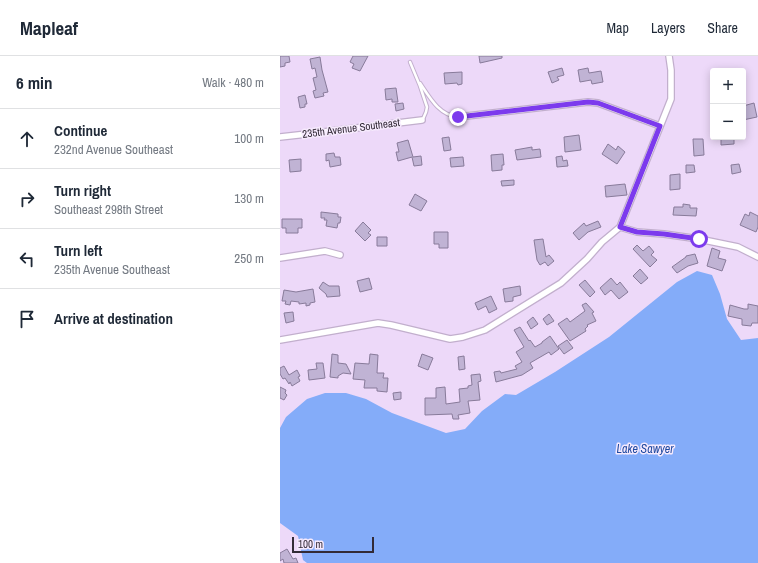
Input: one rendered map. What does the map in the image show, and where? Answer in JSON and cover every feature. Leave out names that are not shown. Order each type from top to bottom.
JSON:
[{"type":"street","points":[[280,340],[378,323],[450,339],[463,337],[485,330],[496,324],[561,283],[587,259],[602,242],[620,227],[671,99],[671,70],[669,56]]},
{"type":"street","points":[[458,117],[588,102],[598,103],[660,126]]},
{"type":"street","name":"235th Avenue Southeast","points":[[280,137],[422,120]]},
{"type":"street","points":[[620,227],[637,232],[699,239],[738,247],[758,257]]},
{"type":"street","points":[[280,258],[325,252],[340,255]]},
{"type":"lane","points":[[410,62],[427,107],[422,120]]},
{"type":"lane","points":[[416,77],[440,110],[450,116],[458,117]]},
{"type":"water","name":"Lake Sawyer","points":[[697,271],[712,275],[720,294],[727,319],[741,340],[758,338],[758,563],[307,563],[303,560],[298,536],[280,523],[280,428],[286,417],[307,399],[325,393],[346,393],[366,399],[392,413],[446,433],[465,429],[482,411],[505,394],[516,395],[555,372],[609,337],[677,282]]},
{"type":"building","points":[[280,56],[289,56],[290,62],[285,63],[285,66],[280,67]]},
{"type":"building","points":[[353,56],[368,56],[360,71],[352,68],[354,64],[350,62]]},
{"type":"building","points":[[479,56],[502,56],[502,58],[480,63]]},
{"type":"building","points":[[320,57],[328,92],[323,93],[324,96],[315,98],[313,91],[316,90],[313,78],[317,77],[315,68],[312,69],[310,59]]},
{"type":"building","points":[[562,68],[564,75],[557,77],[559,80],[552,83],[548,72]]},
{"type":"building","points":[[588,68],[589,73],[601,71],[603,82],[592,84],[591,80],[580,82],[578,70]]},
{"type":"building","points":[[462,72],[462,84],[445,84],[444,73]]},
{"type":"building","points":[[396,88],[398,102],[392,102],[392,99],[386,100],[385,89]]},
{"type":"building","points":[[305,95],[307,104],[305,104],[305,107],[300,108],[298,97]]},
{"type":"building","points":[[403,103],[404,109],[396,111],[395,104]]},
{"type":"building","points":[[754,103],[757,117],[746,119],[746,105]]},
{"type":"building","points":[[579,135],[581,150],[565,152],[564,137]]},
{"type":"building","points":[[449,137],[451,150],[444,151],[442,138]]},
{"type":"building","points":[[693,139],[703,139],[704,155],[694,156]]},
{"type":"building","points":[[408,140],[413,157],[421,156],[422,165],[414,166],[412,157],[398,161],[396,152],[399,152],[397,143]]},
{"type":"building","points":[[721,140],[734,140],[734,144],[721,145]]},
{"type":"building","points":[[608,144],[616,150],[618,146],[625,152],[617,164],[602,154]]},
{"type":"building","points":[[532,147],[532,150],[540,149],[541,157],[517,160],[515,150]]},
{"type":"building","points":[[334,153],[335,157],[340,157],[341,165],[330,167],[329,160],[326,161],[326,154]]},
{"type":"building","points":[[503,154],[504,165],[502,165],[502,170],[492,171],[491,155]]},
{"type":"building","points":[[562,156],[563,161],[567,160],[568,166],[557,167],[556,157]]},
{"type":"building","points":[[463,157],[464,166],[451,167],[450,158]]},
{"type":"building","points":[[301,159],[301,171],[290,172],[289,160]]},
{"type":"building","points":[[739,164],[741,172],[732,174],[731,165]]},
{"type":"building","points":[[686,165],[694,165],[695,172],[686,173]]},
{"type":"building","points":[[680,174],[680,189],[670,190],[670,175]]},
{"type":"building","points":[[514,180],[514,185],[502,186],[501,181]]},
{"type":"building","points":[[625,184],[627,195],[606,197],[605,186]]},
{"type":"building","points":[[415,194],[427,201],[421,211],[409,205]]},
{"type":"building","points":[[683,204],[690,205],[690,208],[697,208],[696,216],[673,215],[674,207],[683,207]]},
{"type":"building","points":[[321,212],[338,214],[338,217],[341,217],[337,228],[326,226],[327,220],[324,220],[325,218],[321,218]]},
{"type":"building","points":[[750,212],[758,216],[758,227],[756,232],[740,225],[745,214],[749,216]]},
{"type":"building","points":[[282,219],[302,219],[302,228],[298,228],[298,233],[286,233],[286,228],[282,228]]},
{"type":"building","points":[[598,221],[601,227],[588,232],[579,240],[573,233],[584,223],[586,226]]},
{"type":"building","points":[[363,222],[371,230],[368,233],[371,235],[365,241],[355,231]]},
{"type":"building","points":[[434,232],[448,232],[448,248],[439,248],[439,244],[434,244]]},
{"type":"building","points":[[377,237],[387,237],[387,246],[377,246]]},
{"type":"building","points":[[543,239],[546,257],[549,255],[554,261],[548,266],[545,262],[540,265],[537,260],[534,240]]},
{"type":"building","points":[[637,245],[643,251],[649,246],[654,252],[651,255],[657,260],[650,267],[633,249]]},
{"type":"building","points":[[712,248],[720,251],[718,258],[726,260],[722,271],[707,266]]},
{"type":"building","points":[[695,254],[698,263],[688,266],[677,273],[672,267],[686,256]]},
{"type":"building","points":[[640,269],[648,278],[641,284],[633,276]]},
{"type":"building","points":[[369,278],[372,289],[360,292],[357,281]]},
{"type":"building","points":[[611,278],[617,285],[620,282],[628,292],[619,299],[611,290],[605,295],[600,288]]},
{"type":"building","points":[[585,280],[595,292],[590,297],[579,285]]},
{"type":"building","points":[[323,282],[329,286],[339,286],[340,296],[327,297],[326,294],[319,288]]},
{"type":"building","points":[[520,286],[521,295],[513,297],[513,301],[505,302],[503,289]]},
{"type":"building","points":[[313,289],[315,302],[310,303],[310,305],[306,306],[306,303],[299,304],[299,302],[291,301],[290,305],[285,304],[286,301],[282,301],[284,290],[296,292]]},
{"type":"building","points":[[491,296],[497,309],[489,313],[486,306],[478,310],[475,303]]},
{"type":"building","points":[[586,303],[594,312],[592,313],[596,321],[587,325],[588,326],[585,329],[586,331],[570,341],[558,324],[567,318],[570,322],[585,311],[582,305]]},
{"type":"building","points":[[748,304],[758,306],[758,323],[752,323],[751,326],[742,325],[742,319],[728,316],[730,305],[748,309]]},
{"type":"building","points":[[293,312],[294,321],[286,323],[284,313]]},
{"type":"building","points":[[549,314],[554,321],[547,325],[543,319]]},
{"type":"building","points":[[533,317],[538,324],[531,329],[527,322]]},
{"type":"building","points":[[520,327],[535,347],[550,336],[559,349],[551,355],[549,352],[530,363],[533,368],[522,375],[496,382],[494,372],[500,371],[501,373],[517,369],[515,366],[522,362],[516,352],[524,347],[514,330]]},
{"type":"building","points":[[567,340],[573,348],[564,354],[558,346]]},
{"type":"building","points":[[332,354],[338,355],[338,363],[346,364],[351,374],[343,373],[338,376],[338,378],[330,377]]},
{"type":"building","points":[[370,354],[378,355],[377,373],[384,373],[383,378],[388,378],[387,392],[377,391],[377,388],[364,388],[365,380],[353,379],[355,363],[369,364]]},
{"type":"building","points":[[422,354],[433,358],[428,370],[418,366]]},
{"type":"building","points":[[464,356],[465,369],[459,370],[458,357]]},
{"type":"building","points":[[316,363],[323,363],[325,378],[309,380],[308,370],[317,369]]},
{"type":"building","points":[[284,366],[289,375],[297,370],[300,376],[298,377],[300,381],[292,386],[285,378],[283,379],[280,374],[280,368]]},
{"type":"building","points":[[480,374],[481,381],[478,382],[480,400],[468,401],[470,413],[458,415],[459,419],[453,419],[452,414],[425,415],[425,398],[436,398],[436,388],[445,387],[446,404],[460,402],[459,389],[468,388],[468,386],[472,385],[471,375]]},
{"type":"building","points":[[280,387],[286,390],[285,393],[287,395],[284,400],[280,398]]},
{"type":"building","points":[[401,392],[401,399],[394,400],[393,393]]},
{"type":"building","points":[[287,549],[293,559],[296,558],[298,563],[284,563],[283,559],[280,561],[280,553]]},
{"type":"route","points":[[458,117],[588,102],[598,103],[660,126],[620,227],[637,232],[699,239]]}]
